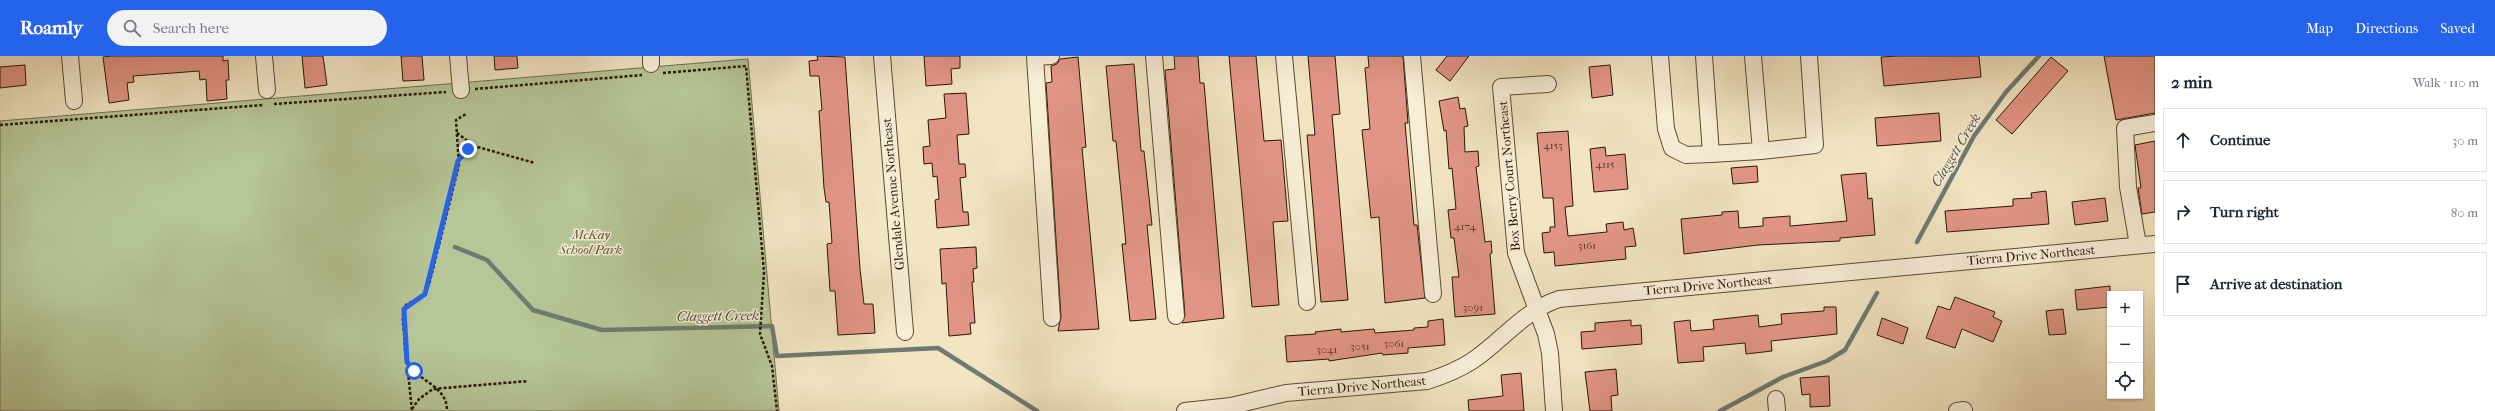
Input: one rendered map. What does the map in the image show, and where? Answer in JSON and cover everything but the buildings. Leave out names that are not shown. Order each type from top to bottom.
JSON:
[{"type":"street","points":[[70,56],[74,101]]},
{"type":"street","points":[[264,56],[267,90]]},
{"type":"street","points":[[458,56],[461,90]]},
{"type":"street","name":"Glendale Avenue Northeast","points":[[882,56],[905,332]]},
{"type":"street","points":[[1051,56],[1035,57],[1052,318]]},
{"type":"street","points":[[1154,56],[1176,316]]},
{"type":"street","points":[[1284,56],[1307,302]]},
{"type":"street","points":[[1412,56],[1433,294]]},
{"type":"street","points":[[1660,56],[1666,128],[1672,148],[1686,155],[1762,151],[1815,145],[1809,56]]},
{"type":"street","points":[[1704,56],[1711,154]]},
{"type":"street","points":[[1753,56],[1762,151]]},
{"type":"street","name":"Box Berry Court Northeast","points":[[1537,309],[1516,253],[1501,87],[1548,84]]},
{"type":"street","points":[[2138,245],[2128,187],[2125,128],[2155,123]]},
{"type":"street","name":"Tierra Drive Northeast","points":[[1185,411],[1231,406],[1286,393],[1427,381],[1441,377],[1472,361],[1515,324],[1537,309],[1559,299],[2155,244]]},
{"type":"street","points":[[1537,309],[1550,353],[1554,411]]},
{"type":"path","points":[[0,124],[461,90],[651,67],[746,66],[764,272],[760,334],[772,366],[776,411]]},
{"type":"path","points":[[412,410],[404,309],[425,294],[458,161],[456,120],[466,114]]},
{"type":"path","points":[[456,133],[474,146],[535,163]]},
{"type":"path","points":[[458,161],[468,149],[474,146]]},
{"type":"path","points":[[407,362],[420,378],[438,388],[446,400],[446,409]]},
{"type":"path","points":[[412,410],[424,394],[438,388],[528,382]]},
{"type":"green space","name":"McKay School Park","points":[[748,59],[779,411],[0,411],[0,121]]},
{"type":"waterway","name":"Claggett Creek","points":[[1917,242],[1974,136],[2006,92],[2039,56]]},
{"type":"waterway","name":"Claggett Creek","points":[[455,247],[487,260],[533,310],[602,330],[772,326],[777,356],[938,348],[1037,411]]},
{"type":"waterway","name":"Claggett Creek","points":[[1720,411],[1783,377],[1827,361],[1845,350],[1877,293]]},
{"type":"route","points":[[414,371],[407,362],[403,316],[404,309],[406,305],[425,294],[430,281],[459,165],[458,161],[468,149]]}]
